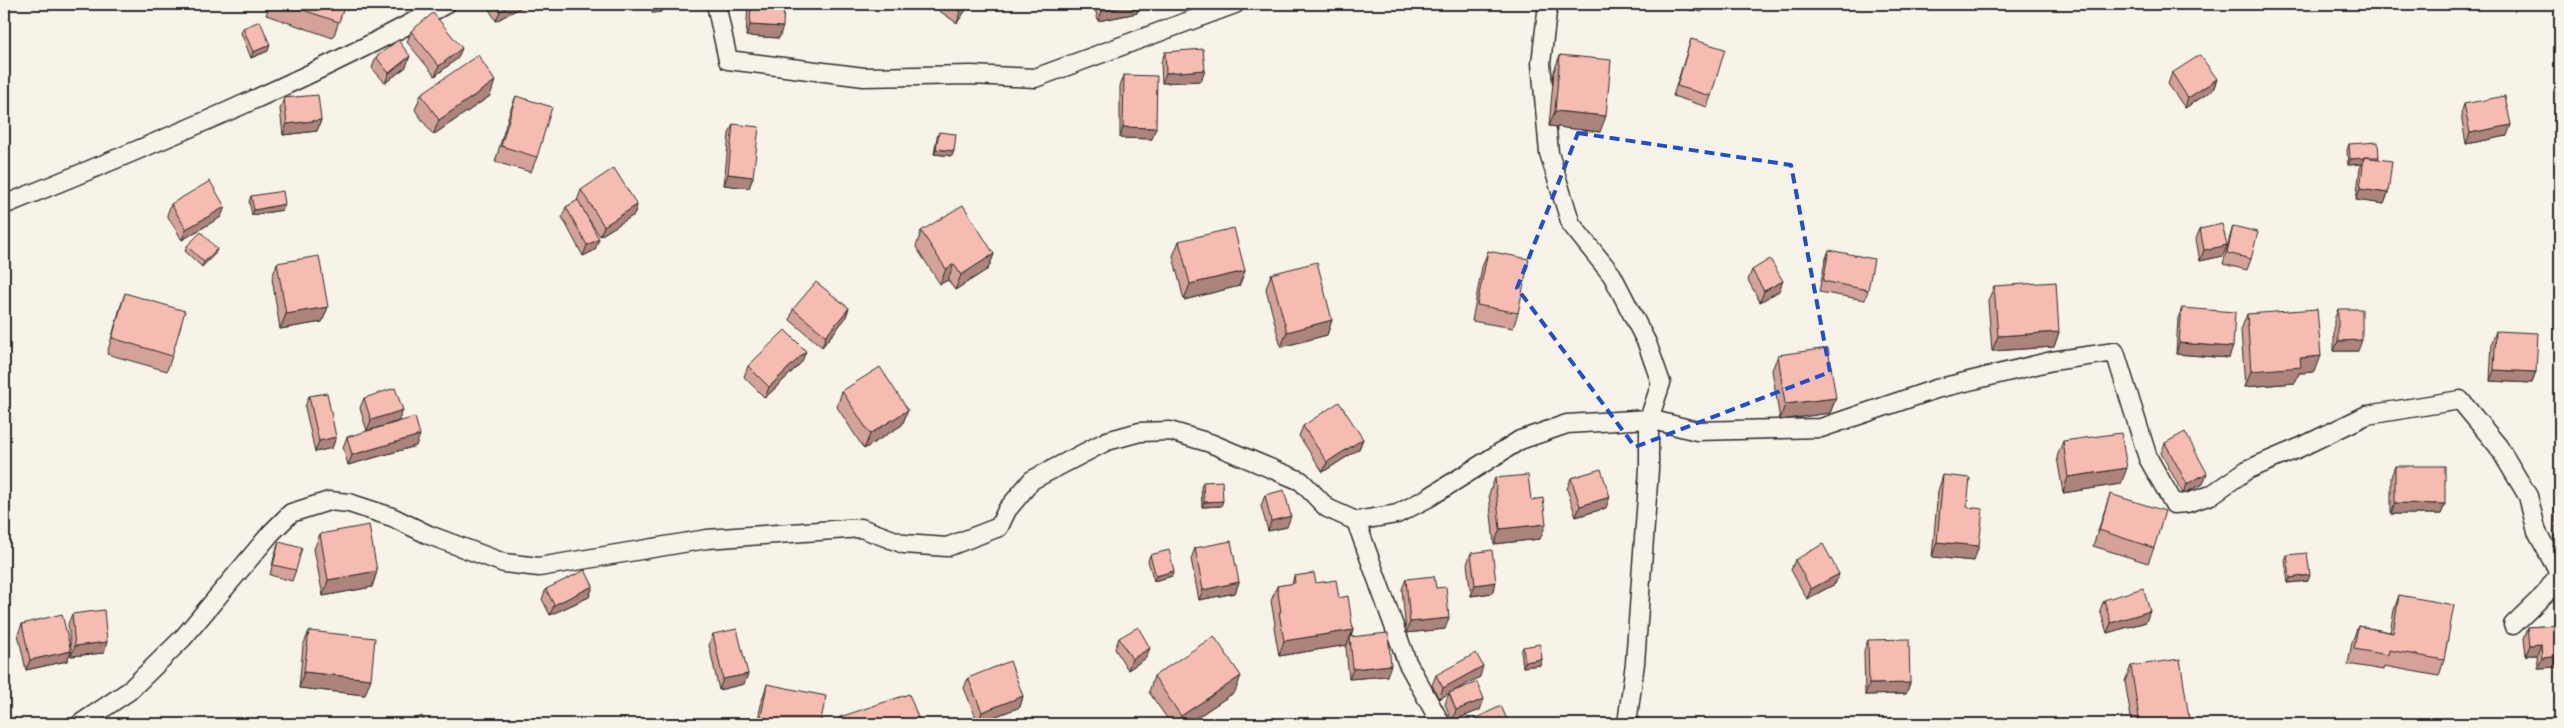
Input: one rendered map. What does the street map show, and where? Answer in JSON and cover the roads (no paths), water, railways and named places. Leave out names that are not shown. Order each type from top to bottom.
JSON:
[{"type":"street","points":[[4,205],[196,126],[372,45],[446,4]]},
{"type":"street","points":[[716,4],[728,60],[864,77],[971,75],[1034,78],[1235,4]]},
{"type":"street","points":[[1548,4],[1541,63],[1549,153],[1571,224],[1612,275],[1646,343],[1661,383],[1649,419],[1650,469],[1635,663],[1627,724]]},
{"type":"street","points":[[80,724],[129,691],[183,638],[271,533],[291,513],[329,502],[349,503],[392,517],[429,535],[504,563],[539,567],[707,539],[861,528],[904,544],[947,547],[999,527],[1008,510],[1032,480],[1107,441],[1140,432],[1170,431],[1210,442],[1301,481],[1327,508],[1356,521],[1397,514],[1428,498],[1520,440],[1566,424],[1649,419],[1697,431],[1820,428],[1936,389],[2052,361],[2115,352],[2148,458],[2174,504],[2188,503],[2211,495],[2247,470],[2301,447],[2367,415],[2460,400],[2498,446],[2528,496],[2537,532],[2560,575],[2545,594],[2513,624]]},
{"type":"street","points":[[1356,521],[1408,662],[1441,724]]}]
